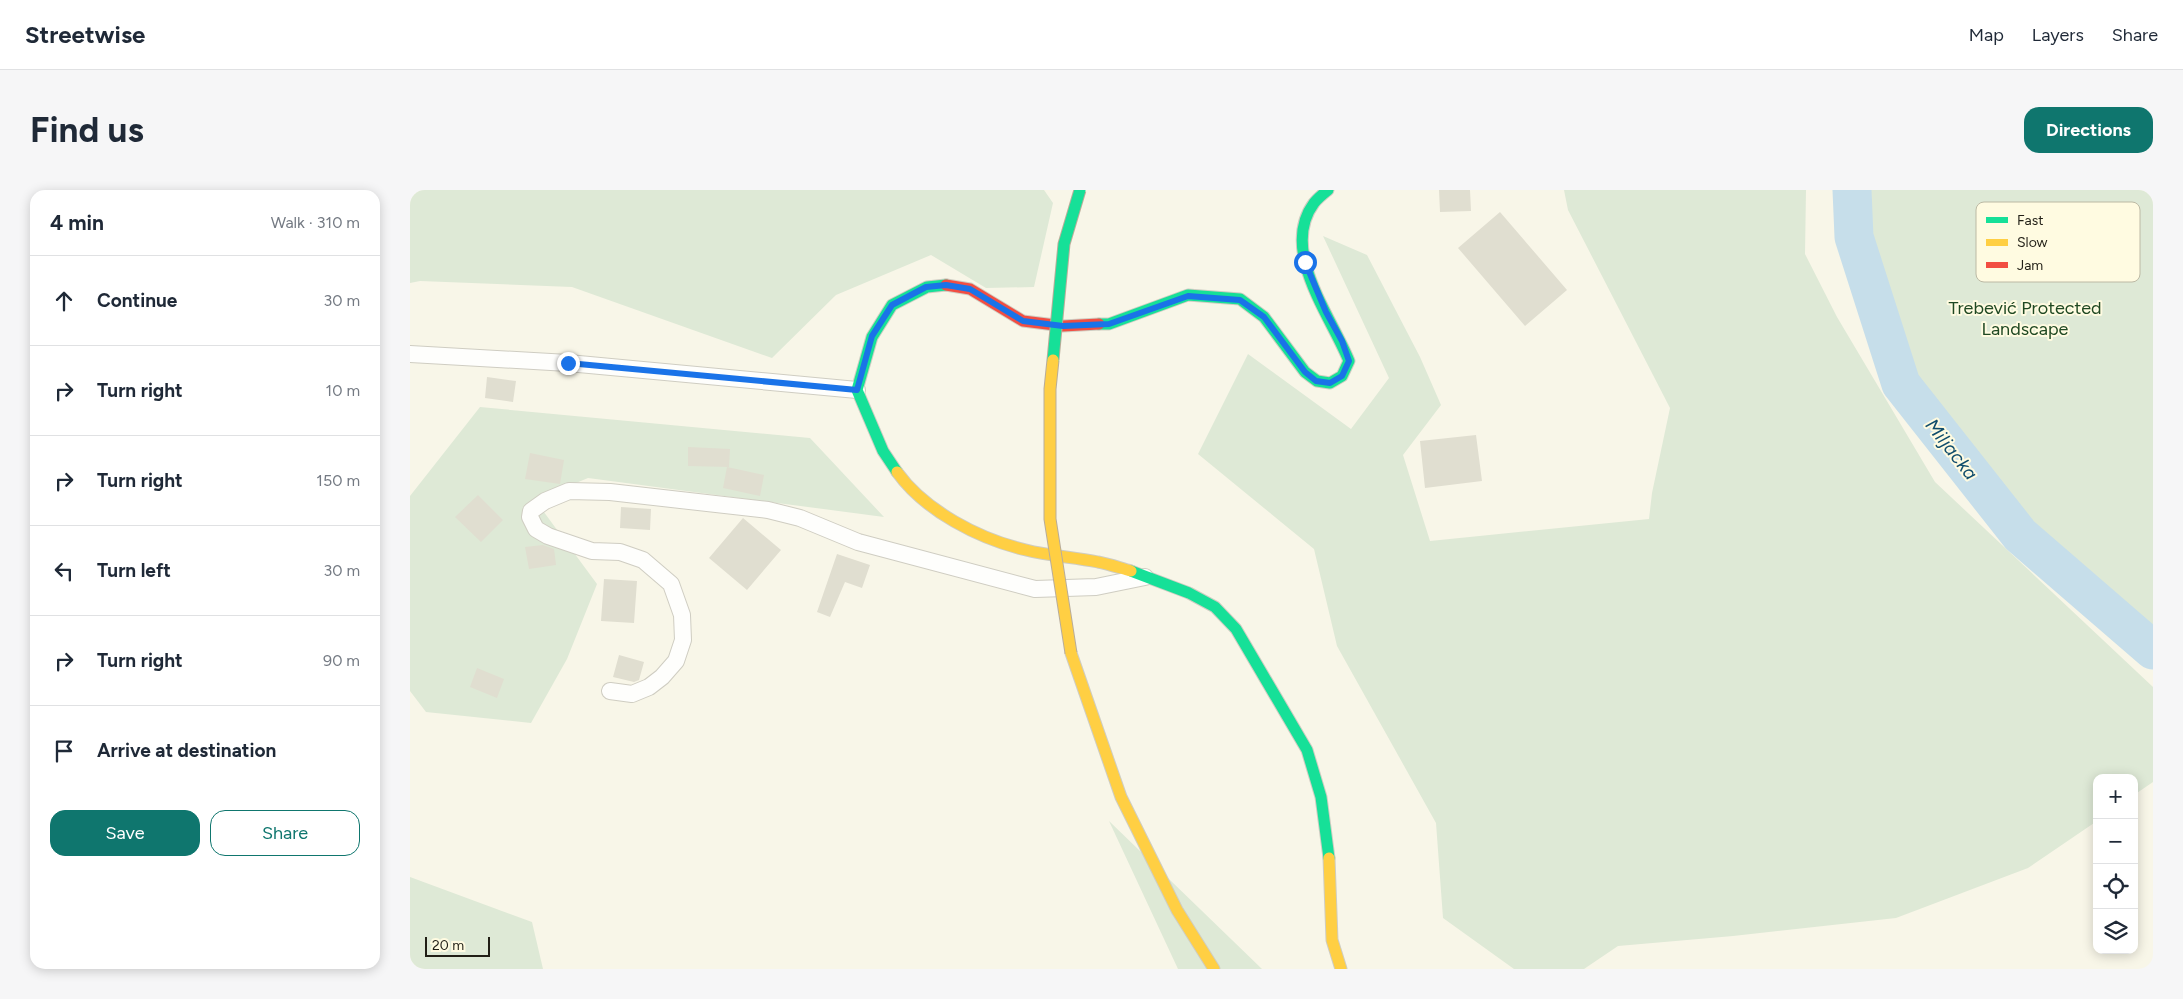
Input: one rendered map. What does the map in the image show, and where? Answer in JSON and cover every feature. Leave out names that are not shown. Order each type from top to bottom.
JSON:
[{"type":"street","points":[[1080,190],[1064,244],[1050,389],[1050,519],[1071,653],[1121,797],[1178,910],[1214,969]]},
{"type":"street","points":[[1328,190],[1313,205],[1301,240],[1305,262],[1326,312],[1342,341],[1349,361],[1342,376],[1330,383],[1316,381],[1305,372],[1264,317],[1240,300],[1188,296],[1109,324],[1063,326],[1023,321],[970,289],[946,285],[926,287],[892,305],[872,336],[857,390],[883,451],[909,488],[945,516],[975,532],[1025,550],[1099,562],[1148,576],[1189,593],[1215,608],[1236,629],[1307,750],[1321,797],[1329,858],[1332,940],[1341,969]]},
{"type":"street","points":[[410,354],[568,363],[857,390]]},
{"type":"street","points":[[610,691],[632,694],[649,687],[662,677],[676,661],[684,640],[682,615],[671,584],[643,560],[620,552],[592,551],[548,536],[536,529],[530,517],[531,511],[545,501],[569,491],[610,492],[768,510],[800,518],[858,542],[1035,590],[1096,587],[1148,576]]},
{"type":"green space","points":[[410,190],[1044,190],[1053,203],[1034,287],[986,288],[931,255],[836,295],[772,358],[572,287],[420,281],[410,283]]},
{"type":"green space","points":[[1564,190],[1806,190],[1805,254],[1837,317],[1935,482],[2153,687],[2153,782],[2138,792],[2138,774],[2093,774],[2093,824],[2028,868],[1896,918],[1733,936],[1618,946],[1584,969],[1514,969],[1443,918],[1436,823],[1337,646],[1314,549],[1198,454],[1248,354],[1351,429],[1389,378],[1323,236],[1367,255],[1420,357],[1441,405],[1403,455],[1430,541],[1649,519],[1652,493],[1670,408],[1568,210]]},
{"type":"green space","name":"Trebević Protected Landscape","points":[[1851,190],[2153,190],[2153,650],[2020,535],[1933,430],[1897,340],[1841,223]]},
{"type":"green space","points":[[480,407],[810,438],[884,517],[588,478],[535,500],[597,584],[567,659],[531,723],[426,712],[410,691],[410,496]]},
{"type":"green space","points":[[1109,821],[1262,969],[1178,969]]},
{"type":"green space","points":[[410,877],[532,922],[543,969],[410,969]]},
{"type":"building","points":[[1439,190],[1470,190],[1471,211],[1440,212]]},
{"type":"building","points":[[1500,212],[1567,290],[1525,326],[1458,248]]},
{"type":"building","points":[[487,377],[516,381],[513,402],[485,398]]},
{"type":"building","points":[[1476,435],[1482,481],[1425,488],[1420,441]]},
{"type":"building","points":[[688,447],[730,449],[729,467],[688,466]]},
{"type":"building","points":[[530,453],[564,460],[560,484],[525,479]]},
{"type":"building","points":[[727,467],[764,475],[760,496],[723,488]]},
{"type":"building","points":[[478,495],[503,520],[481,542],[455,517]]},
{"type":"building","points":[[621,507],[651,509],[650,530],[620,528]]},
{"type":"building","points":[[743,518],[781,550],[747,590],[709,558]]},
{"type":"building","points":[[543,545],[554,549],[556,565],[529,569],[525,547]]},
{"type":"building","points":[[837,554],[870,565],[862,588],[845,582],[830,617],[817,612]]},
{"type":"building","points":[[604,579],[637,581],[634,623],[601,621]]},
{"type":"building","points":[[619,655],[644,662],[639,680],[634,682],[613,677]]},
{"type":"building","points":[[477,668],[504,679],[497,698],[470,687]]},
{"type":"waterway","name":"Miljacka","points":[[1852,190],[1854,237],[1901,384],[2020,535],[2153,650]]},
{"type":"traffic: fast","points":[[1053,360],[1064,244],[1080,190]]},
{"type":"traffic: fast","points":[[1099,324],[1109,324],[1188,295],[1240,299],[1264,317],[1305,372],[1317,381],[1330,383],[1342,376],[1349,361],[1312,283],[1305,262],[1302,241],[1305,221],[1314,203],[1328,190]]},
{"type":"traffic: fast","points":[[897,472],[883,451],[857,390],[872,337],[892,305],[927,287],[946,285]]},
{"type":"traffic: fast","points":[[1131,571],[1189,593],[1215,607],[1236,629],[1307,750],[1321,797],[1329,858]]},
{"type":"traffic: slow","points":[[1053,360],[1050,389],[1050,519],[1071,653]]},
{"type":"traffic: slow","points":[[897,472],[922,499],[938,511],[954,522],[990,539],[1035,552],[1098,562],[1131,571]]},
{"type":"traffic: slow","points":[[1071,653],[1121,797],[1177,910],[1214,969]]},
{"type":"traffic: slow","points":[[1329,858],[1332,940],[1341,969]]},
{"type":"traffic: jam","points":[[946,285],[970,289],[1023,321],[1063,326],[1099,324]]},
{"type":"route","points":[[568,363],[857,390],[872,336],[892,305],[926,287],[946,285],[970,289],[1023,321],[1063,326],[1109,324],[1188,296],[1217,296],[1240,300],[1264,317],[1305,372],[1316,381],[1330,383],[1342,376],[1349,361],[1342,341],[1326,312],[1305,262]]}]
